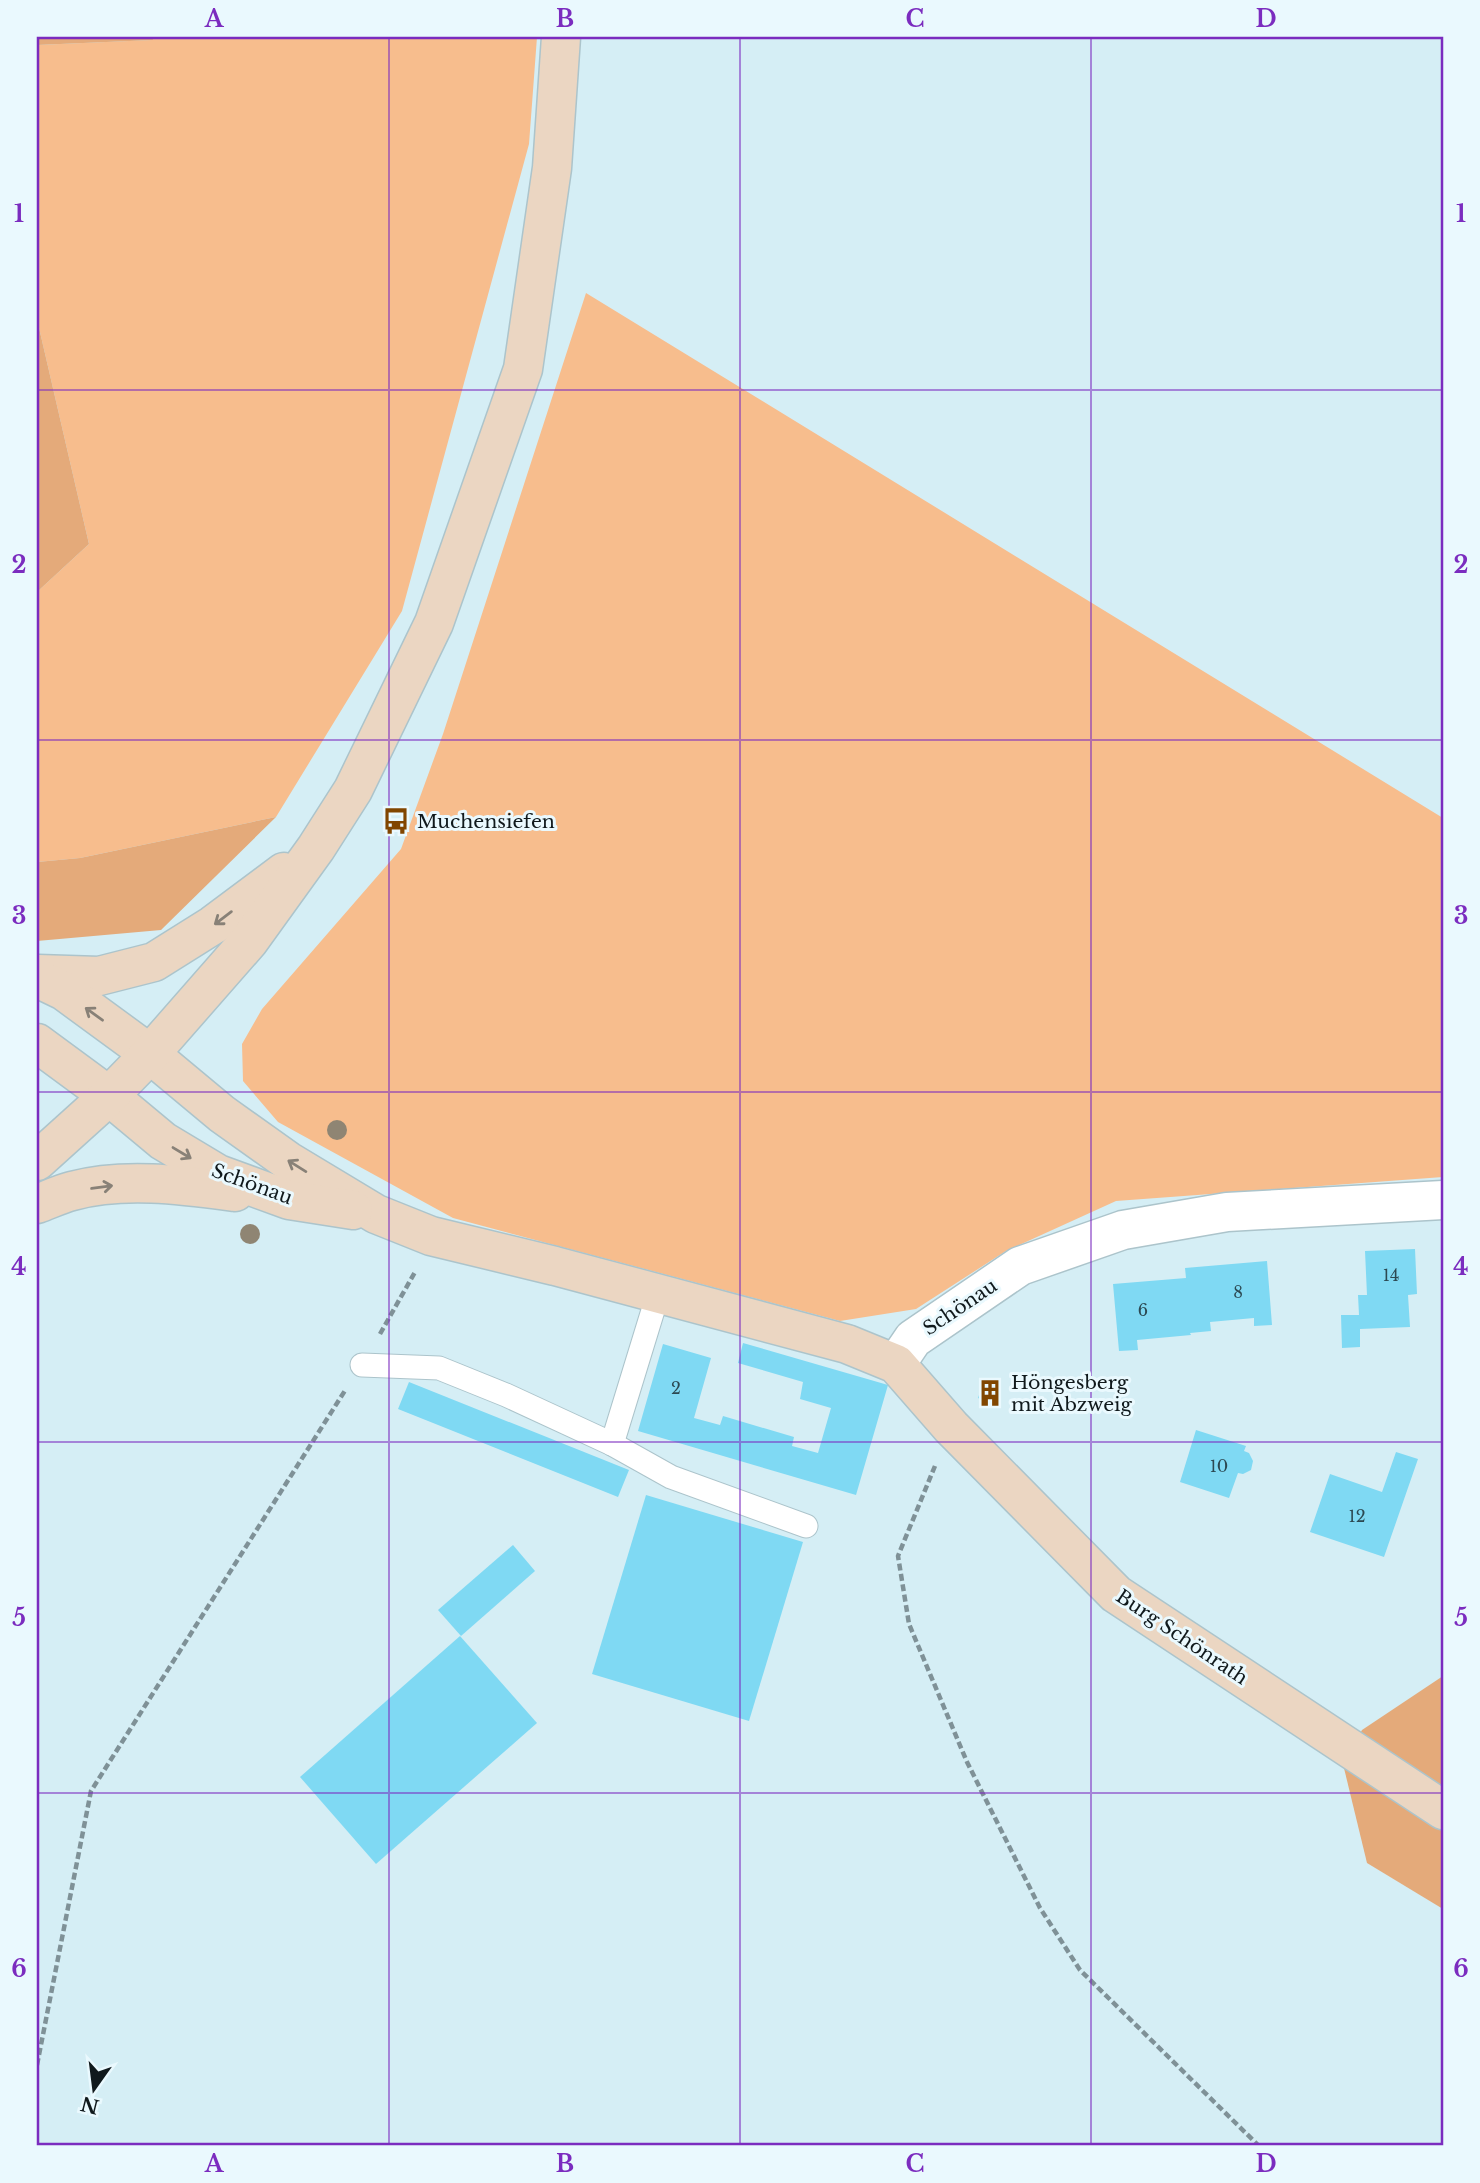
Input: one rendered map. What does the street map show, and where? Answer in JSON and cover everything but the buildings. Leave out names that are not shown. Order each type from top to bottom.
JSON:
[{"type":"street","points":[[37,1161],[109,1096],[249,941],[316,848],[353,789],[434,623],[523,369],[552,167],[561,37]]},
{"type":"street","points":[[37,976],[99,976],[154,962],[214,925],[316,848]]},
{"type":"street","name":"Schönau","points":[[37,976],[64,991],[149,1054],[222,1114],[288,1161],[376,1214],[431,1236],[847,1344],[896,1364],[913,1339],[1020,1266],[1123,1230],[1227,1212],[1443,1200]]},
{"type":"street","name":"Schönau","points":[[37,1042],[163,1141],[218,1174],[289,1200],[376,1214]]},
{"type":"street","points":[[37,1204],[73,1191],[120,1184],[181,1185],[289,1200]]},
{"type":"street","name":"Burg Schönrath","points":[[896,1364],[951,1427],[1116,1594],[1443,1810]]},
{"type":"lane","points":[[612,1444],[658,1294]]},
{"type":"lane","points":[[362,1365],[439,1368],[506,1395],[612,1444],[671,1477],[806,1526]]},
{"type":"path","points":[[37,2065],[91,1791],[362,1365],[409,1286],[431,1236]]},
{"type":"path","points":[[951,1427],[898,1556],[909,1624],[956,1737],[1040,1908],[1080,1970],[1259,2146]]},
{"type":"shaded area","points":[[37,37],[152,37],[153,40],[37,45]]},
{"type":"shaded area","points":[[152,37],[537,37],[529,144],[402,611],[276,817],[80,858],[37,862],[37,592],[89,544],[37,319],[37,45],[152,40]]},
{"type":"shaded area","points":[[586,293],[1443,818],[1443,1177],[1116,1201],[1006,1251],[916,1309],[840,1321],[453,1218],[278,1122],[243,1081],[242,1044],[262,1009],[401,849],[443,734]]},
{"type":"shaded area","points":[[37,319],[89,544],[37,592]]},
{"type":"shaded area","points":[[276,817],[161,930],[37,941],[37,862],[80,858]]},
{"type":"shaded area","points":[[1443,1676],[1443,1909],[1367,1863],[1343,1764],[1362,1730]]},
{"type":"place","name":"Muchensiefen","points":[[396,821]]},
{"type":"place","name":"Höngesberg mit Abzweig","points":[[990,1393]]}]
